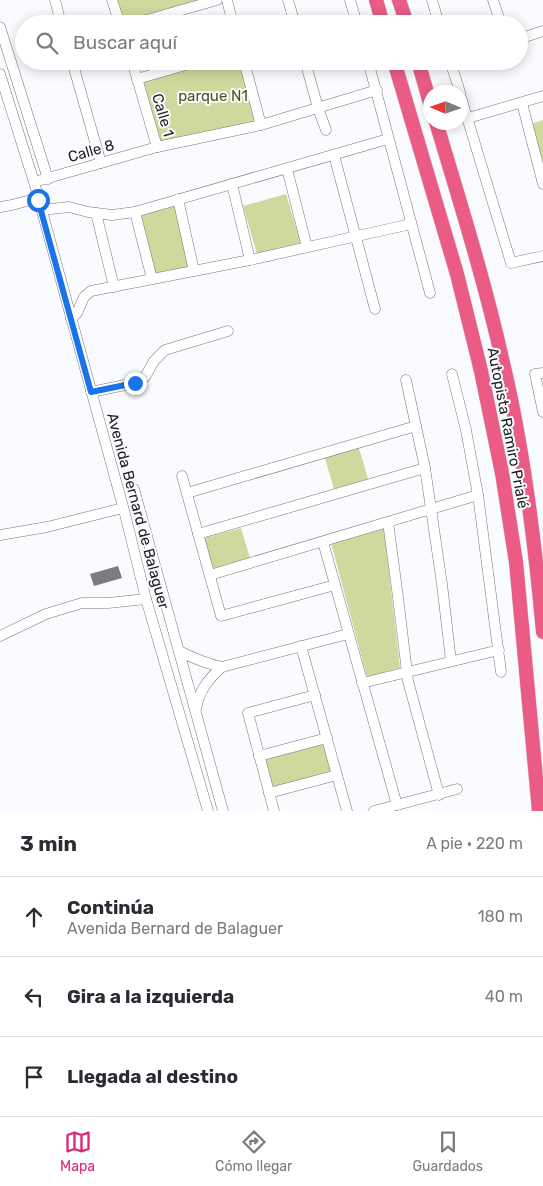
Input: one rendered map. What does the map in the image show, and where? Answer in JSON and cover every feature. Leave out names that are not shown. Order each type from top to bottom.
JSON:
[{"type":"highway","points":[[376,0],[380,15]]},
{"type":"highway","points":[[399,0],[404,15]]},
{"type":"highway","name":"Autopista Ramiro Prialé","points":[[397,70],[457,274],[481,371],[502,473],[516,562],[540,811]]},
{"type":"highway","points":[[421,70],[425,85]]},
{"type":"highway","name":"Autopista Ramiro Prialé","points":[[438,130],[479,266],[504,364],[523,466],[536,556],[543,632]]},
{"type":"street","points":[[54,0],[58,15]]},
{"type":"street","points":[[112,0],[117,15]]},
{"type":"street","points":[[164,15],[217,0]]},
{"type":"street","points":[[227,0],[231,15]]},
{"type":"street","points":[[288,0],[292,15]]},
{"type":"street","points":[[350,0],[354,15]]},
{"type":"street","points":[[432,0],[436,15]]},
{"type":"street","points":[[494,0],[498,15]]},
{"type":"street","points":[[0,27],[48,179]]},
{"type":"street","points":[[528,36],[543,31]]},
{"type":"street","points":[[75,70],[101,163]]},
{"type":"street","name":"Calle 1","points":[[134,70],[156,147]]},
{"type":"street","points":[[137,79],[168,70]]},
{"type":"street","points":[[246,70],[261,124]]},
{"type":"street","points":[[307,70],[326,130]]},
{"type":"street","points":[[371,70],[430,293]]},
{"type":"street","points":[[454,70],[458,85]]},
{"type":"street","name":"Avenida Bernard de Balaguer","points":[[0,74],[42,210],[146,599],[207,811]]},
{"type":"street","name":"Calle 8","points":[[34,182],[156,147],[261,124],[377,90]]},
{"type":"street","points":[[543,96],[468,118],[510,263],[543,256]]},
{"type":"street","points":[[522,103],[543,184]]},
{"type":"street","points":[[42,210],[69,207],[112,215],[135,212],[388,140]]},
{"type":"street","points":[[334,155],[375,309]]},
{"type":"street","points":[[287,169],[307,247]]},
{"type":"street","points":[[232,184],[250,260]]},
{"type":"street","points":[[0,207],[38,198]]},
{"type":"street","points":[[178,199],[194,271]]},
{"type":"street","points":[[135,212],[152,279]]},
{"type":"street","points":[[96,213],[114,286]]},
{"type":"street","points":[[71,319],[78,313],[84,297],[91,291],[250,260],[411,224]]},
{"type":"street","points":[[91,392],[135,383],[145,377],[154,361],[165,350],[228,332]]},
{"type":"street","points":[[543,373],[535,374],[543,412]]},
{"type":"street","points":[[452,374],[466,430],[478,496],[501,672]]},
{"type":"street","points":[[406,380],[425,468],[451,661]]},
{"type":"street","points":[[187,494],[416,426]]},
{"type":"street","points":[[198,534],[425,468]]},
{"type":"street","points":[[182,476],[221,616],[335,586]]},
{"type":"street","points":[[134,489],[223,811]]},
{"type":"street","points":[[210,576],[478,496]]},
{"type":"street","points":[[0,535],[124,511],[143,522]]},
{"type":"street","points":[[388,522],[407,672],[439,795]]},
{"type":"street","points":[[323,542],[397,805]]},
{"type":"street","points":[[0,636],[46,614],[82,603],[108,603],[146,599]]},
{"type":"street","points":[[196,712],[198,699],[204,687],[222,667],[348,634]]},
{"type":"street","points":[[301,646],[347,811]]},
{"type":"street","points":[[362,683],[499,650]]},
{"type":"street","points":[[179,651],[202,662],[222,667]]},
{"type":"street","points":[[274,811],[248,712],[315,695]]},
{"type":"street","points":[[259,756],[327,738]]},
{"type":"street","points":[[269,793],[337,775]]},
{"type":"street","points":[[374,811],[457,789]]},
{"type":"green space","points":[[116,0],[203,0],[151,15],[121,15]]},
{"type":"green space","name":"parque N1","points":[[178,70],[243,70],[257,122],[160,144],[142,80]]},
{"type":"green space","points":[[543,120],[543,161],[531,124]]},
{"type":"green space","points":[[286,194],[301,243],[257,254],[243,206]]},
{"type":"green space","points":[[176,204],[191,268],[154,275],[140,215]]},
{"type":"green space","points":[[359,448],[368,479],[334,489],[325,458]]},
{"type":"green space","points":[[241,528],[250,558],[213,569],[204,538]]},
{"type":"green space","points":[[384,529],[400,668],[367,677],[331,543]]},
{"type":"green space","points":[[325,742],[334,772],[276,789],[271,786],[265,761],[267,757]]},
{"type":"building","points":[[118,566],[122,578],[94,586],[90,574]]},
{"type":"route","points":[[38,200],[91,392],[135,383]]}]
